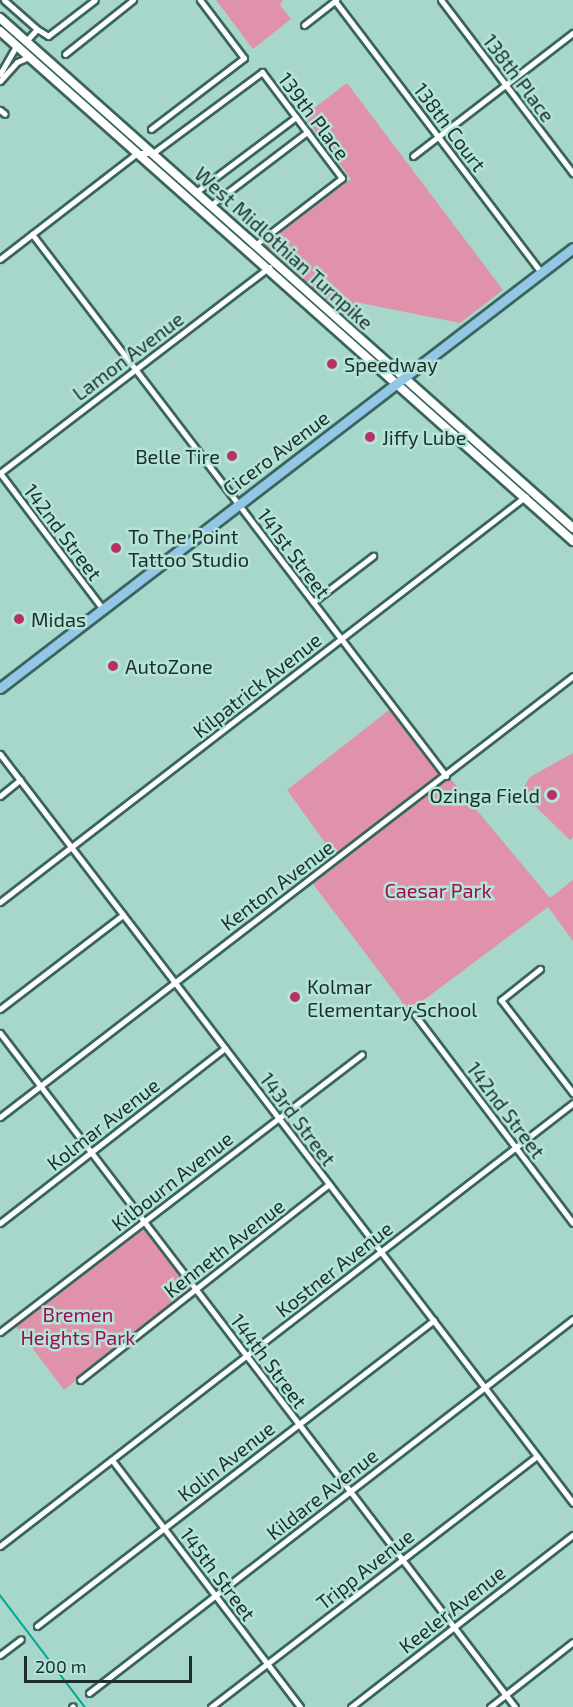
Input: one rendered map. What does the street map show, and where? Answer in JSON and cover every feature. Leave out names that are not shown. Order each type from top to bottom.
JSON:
[{"type":"main road","name":"West Midlothian Turnpike","points":[[0,18],[274,262],[524,498],[573,541]]},
{"type":"main road","name":"West Midlothian Turnpike","points":[[0,31],[267,269],[531,490],[573,528]]},
{"type":"main road","points":[[22,52],[26,41]]},
{"type":"main road","name":"Cicero Avenue","points":[[0,688],[573,248]]},
{"type":"street","points":[[4,0],[48,36],[94,0]]},
{"type":"street","points":[[65,54],[133,0]]},
{"type":"street","points":[[151,129],[244,58],[200,0]]},
{"type":"street","points":[[304,25],[336,0]]},
{"type":"street","name":"138th Court","points":[[336,0],[541,272]]},
{"type":"street","name":"138th Place","points":[[441,0],[573,173]]},
{"type":"street","points":[[26,41],[37,29]]},
{"type":"street","points":[[413,156],[573,33]]},
{"type":"street","points":[[0,74],[22,52]]},
{"type":"street","points":[[0,81],[22,52]]},
{"type":"street","name":"139th Place","points":[[153,153],[262,72],[342,178],[255,245]]},
{"type":"street","points":[[196,192],[296,117]]},
{"type":"street","points":[[211,205],[307,132]]},
{"type":"street","points":[[0,259],[137,153],[153,153]]},
{"type":"street","name":"141st Street","points":[[32,234],[446,776]]},
{"type":"street","name":"Lamon Avenue","points":[[0,473],[274,262]]},
{"type":"street","name":"142nd Street","points":[[0,473],[103,609]]},
{"type":"street","name":"Kilpatrick Avenue","points":[[0,902],[524,498],[531,490]]},
{"type":"street","points":[[313,602],[373,556]]},
{"type":"street","name":"Kenton Avenue","points":[[0,1117],[573,676]]},
{"type":"street","name":"143rd Street","points":[[0,754],[573,1503]]},
{"type":"street","points":[[0,796],[20,780]]},
{"type":"street","points":[[0,1009],[123,915]]},
{"type":"street","points":[[540,969],[501,1000],[573,1093]]},
{"type":"street","name":"142nd Street","points":[[415,1015],[573,1223]]},
{"type":"street","name":"144th Street","points":[[0,1033],[515,1707]]},
{"type":"street","name":"Kolmar Avenue","points":[[0,1223],[225,1048]]},
{"type":"street","name":"Kilbourn Avenue","points":[[0,1332],[362,1054]]},
{"type":"street","name":"Kostner Avenue","points":[[0,1546],[573,1103]]},
{"type":"street","name":"Kenneth Avenue","points":[[80,1380],[329,1184]]},
{"type":"street","name":"Kildare Avenue","points":[[89,1693],[573,1319]]},
{"type":"street","name":"Kolin Avenue","points":[[37,1626],[434,1320]]},
{"type":"street","name":"Tripp Avenue","points":[[211,1707],[537,1456]]},
{"type":"street","name":"145th Street","points":[[111,1460],[300,1707]]},
{"type":"street","name":"Keeler Avenue","points":[[351,1707],[573,1534]]},
{"type":"street","points":[[0,1655],[21,1639]]},
{"type":"street","points":[[490,1707],[573,1642]]},
{"type":"green space","points":[[216,0],[283,0],[280,5],[291,19],[253,49]]},
{"type":"green space","points":[[347,83],[503,290],[460,323],[355,302],[342,317],[263,246],[351,179],[304,116]]},
{"type":"green space","points":[[389,710],[440,774],[334,855],[287,790]]},
{"type":"green space","name":"Ozinga Field","points":[[573,753],[573,837],[570,840],[535,806],[531,793],[522,790],[530,777]]},
{"type":"green space","name":"Caesar Park","points":[[449,777],[550,898],[573,880],[573,941],[548,907],[409,1011],[313,884]]},
{"type":"green space","name":"Bremen Heights Park","points":[[144,1224],[191,1287],[64,1390],[15,1325]]},
{"type":"waterway","points":[[0,1595],[85,1707]]},
{"type":"place","name":"Speedway","points":[[332,364]]},
{"type":"place","name":"Jiffy Lube","points":[[370,437]]},
{"type":"place","name":"Belle Tire","points":[[232,456]]},
{"type":"place","name":"To The Point Tattoo Studio","points":[[116,548]]},
{"type":"place","name":"Midas","points":[[19,619]]},
{"type":"place","name":"AutoZone","points":[[113,666]]},
{"type":"place","name":"Ozinga Field","points":[[552,795]]},
{"type":"place","name":"Kolmar Elementary School","points":[[295,997]]}]
